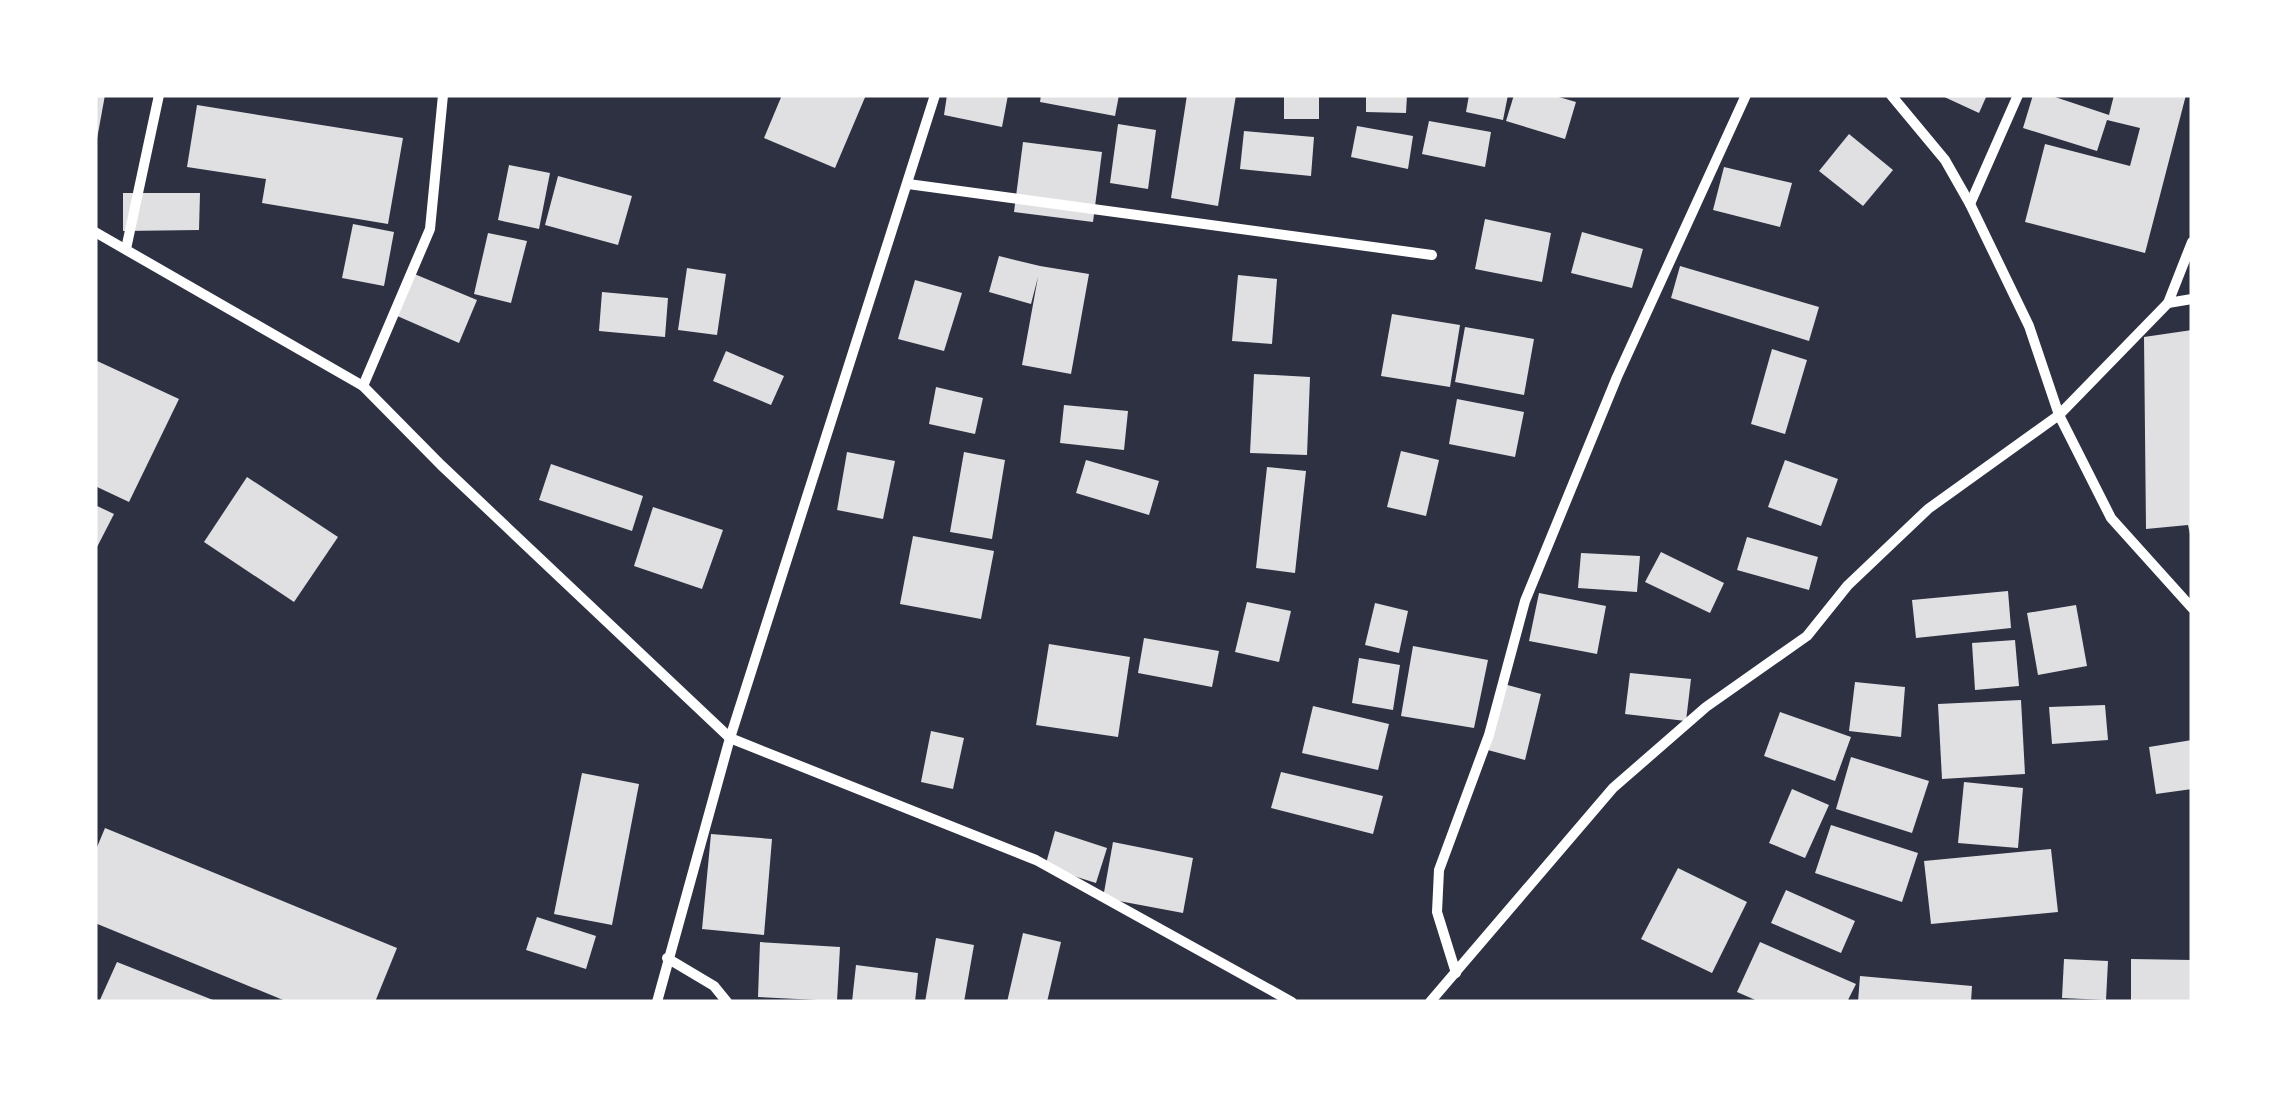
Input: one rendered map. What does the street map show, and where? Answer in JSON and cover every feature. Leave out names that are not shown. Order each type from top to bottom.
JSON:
[{"type":"street","points":[[126,248],[159,95]]},
{"type":"street","points":[[363,386],[430,229],[443,95]]},
{"type":"street","points":[[657,1002],[730,738],[934,95]]},
{"type":"street","points":[[1456,973],[1437,912],[1438,870],[1490,735],[1525,602],[1617,377],[1746,95]]},
{"type":"street","points":[[1892,95],[1945,160],[1970,204],[2029,326],[2060,415],[2111,518],[2192,608]]},
{"type":"street","points":[[1970,204],[2018,95]]},
{"type":"street","points":[[908,184],[1432,255]]},
{"type":"street","points":[[95,232],[363,386],[441,465],[730,738],[1036,860],[1290,1001]]},
{"type":"street","points":[[1430,1002],[1613,788],[1706,706],[1807,636],[1848,586],[1928,509],[2060,415],[2168,303],[2192,242]]},
{"type":"street","points":[[2168,303],[2192,300]]},
{"type":"street","points":[[667,958],[714,986],[727,1002]]},
{"type":"building","points":[[95,95],[105,95],[97,139],[95,139]]},
{"type":"building","points":[[782,95],[866,95],[835,168],[764,138]]},
{"type":"building","points":[[947,95],[1008,95],[1002,127],[944,115]]},
{"type":"building","points":[[1041,95],[1119,95],[1115,116],[1040,102]]},
{"type":"building","points":[[1187,95],[1236,95],[1218,206],[1171,198]]},
{"type":"building","points":[[1284,95],[1319,95],[1319,119],[1284,119]]},
{"type":"building","points":[[1366,95],[1407,95],[1406,113],[1366,112]]},
{"type":"building","points":[[1469,95],[1508,95],[1503,120],[1466,112]]},
{"type":"building","points":[[1514,95],[1552,95],[1576,102],[1565,139],[1506,121]]},
{"type":"building","points":[[1940,95],[1987,95],[1979,113]]},
{"type":"building","points":[[2033,95],[2049,95],[2109,115],[2114,95],[2186,95],[2145,253],[2025,222],[2045,144],[2130,166],[2140,128],[2107,120],[2097,151],[2023,128]]},
{"type":"building","points":[[197,105],[403,138],[388,224],[262,203],[266,179],[187,167]]},
{"type":"building","points":[[1429,121],[1491,132],[1485,167],[1422,154]]},
{"type":"building","points":[[1118,124],[1156,130],[1148,189],[1110,183]]},
{"type":"building","points":[[1357,126],[1413,136],[1408,169],[1351,157]]},
{"type":"building","points":[[1244,131],[1314,137],[1311,176],[1240,169]]},
{"type":"building","points":[[1849,134],[1893,170],[1863,206],[1819,171]]},
{"type":"building","points":[[1023,142],[1102,152],[1093,222],[1014,212]]},
{"type":"building","points":[[509,165],[550,173],[539,229],[498,220]]},
{"type":"building","points":[[1724,167],[1792,183],[1780,227],[1713,210]]},
{"type":"building","points":[[558,176],[632,196],[618,245],[545,225]]},
{"type":"building","points":[[123,193],[200,193],[199,230],[123,231]]},
{"type":"building","points":[[1485,219],[1551,233],[1542,282],[1475,269]]},
{"type":"building","points":[[353,224],[394,232],[384,286],[342,278]]},
{"type":"building","points":[[1582,232],[1643,249],[1632,288],[1571,273]]},
{"type":"building","points":[[488,233],[527,241],[511,303],[474,294]]},
{"type":"building","points":[[999,256],[1089,274],[1071,374],[1022,365],[1038,277],[1031,304],[989,292]]},
{"type":"building","points":[[1680,266],[1819,307],[1809,341],[1671,298]]},
{"type":"building","points":[[687,268],[726,274],[717,335],[678,330]]},
{"type":"building","points":[[412,273],[477,300],[459,343],[395,315]]},
{"type":"building","points":[[1238,275],[1277,279],[1272,344],[1232,341]]},
{"type":"building","points":[[915,280],[962,293],[944,351],[898,339]]},
{"type":"building","points":[[602,292],[668,298],[665,337],[599,331]]},
{"type":"building","points":[[1392,314],[1460,325],[1450,387],[1381,376]]},
{"type":"building","points":[[1465,327],[1534,339],[1524,395],[1455,382]]},
{"type":"building","points":[[2192,330],[2192,533],[2188,525],[2146,529],[2144,337]]},
{"type":"building","points":[[1772,349],[1807,360],[1785,434],[1751,424]]},
{"type":"building","points":[[726,351],[784,376],[771,405],[713,381]]},
{"type":"building","points":[[95,360],[179,399],[129,502],[95,486]]},
{"type":"building","points":[[1254,374],[1310,377],[1307,455],[1250,453]]},
{"type":"building","points":[[936,387],[983,398],[975,434],[929,424]]},
{"type":"building","points":[[1457,399],[1524,412],[1515,457],[1449,444]]},
{"type":"building","points":[[1064,405],[1128,411],[1124,450],[1060,443]]},
{"type":"building","points":[[1401,451],[1439,460],[1426,516],[1387,507]]},
{"type":"building","points":[[847,452],[895,461],[883,519],[837,510]]},
{"type":"building","points":[[964,452],[1005,460],[992,539],[950,532]]},
{"type":"building","points":[[1086,460],[1159,481],[1149,515],[1076,493]]},
{"type":"building","points":[[1785,460],[1838,479],[1821,526],[1768,507]]},
{"type":"building","points":[[551,464],[643,496],[632,531],[539,500]]},
{"type":"building","points":[[1267,467],[1306,471],[1295,573],[1256,568]]},
{"type":"building","points":[[247,477],[338,537],[294,602],[204,542]]},
{"type":"building","points":[[95,505],[114,514],[95,551]]},
{"type":"building","points":[[653,507],[723,530],[702,589],[634,566]]},
{"type":"building","points":[[913,536],[994,551],[981,619],[900,604]]},
{"type":"building","points":[[1747,537],[1818,557],[1809,590],[1737,570]]},
{"type":"building","points":[[1661,552],[1724,583],[1710,613],[1645,582]]},
{"type":"building","points":[[1581,553],[1640,556],[1637,592],[1578,588]]},
{"type":"building","points":[[2008,591],[2011,628],[1916,638],[1912,600]]},
{"type":"building","points":[[1539,593],[1606,606],[1597,654],[1529,641]]},
{"type":"building","points":[[1247,602],[1291,611],[1279,662],[1235,652]]},
{"type":"building","points":[[1375,603],[1408,611],[1399,653],[1365,645]]},
{"type":"building","points":[[2076,605],[2087,666],[2038,675],[2027,613]]},
{"type":"building","points":[[1144,638],[1219,651],[1212,687],[1138,673]]},
{"type":"building","points":[[2015,640],[2019,686],[1975,690],[1972,643]]},
{"type":"building","points":[[1049,644],[1130,657],[1118,737],[1036,725]]},
{"type":"building","points":[[1413,646],[1488,660],[1474,728],[1401,716]]},
{"type":"building","points":[[1359,658],[1400,665],[1393,710],[1352,703]]},
{"type":"building","points":[[1630,673],[1691,679],[1686,721],[1625,714]]},
{"type":"building","points":[[1855,682],[1905,687],[1901,737],[1849,731]]},
{"type":"building","points":[[1500,683],[1541,694],[1525,760],[1484,749]]},
{"type":"building","points":[[2021,700],[2025,774],[1942,779],[1938,704]]},
{"type":"building","points":[[2105,705],[2108,740],[2052,744],[2049,707]]},
{"type":"building","points":[[1313,706],[1389,724],[1378,770],[1302,753]]},
{"type":"building","points":[[1780,712],[1851,737],[1835,781],[1764,756]]},
{"type":"building","points":[[931,731],[964,738],[953,789],[921,782]]},
{"type":"building","points":[[2192,740],[2192,789],[2156,794],[2149,747]]},
{"type":"building","points":[[1851,757],[1929,781],[1912,833],[1836,809]]},
{"type":"building","points":[[1281,772],[1383,796],[1373,834],[1271,808]]},
{"type":"building","points":[[582,773],[639,784],[612,925],[554,914]]},
{"type":"building","points":[[1964,782],[2023,788],[2018,848],[1958,843]]},
{"type":"building","points":[[1792,789],[1829,805],[1805,858],[1769,843]]},
{"type":"building","points":[[1831,825],[1918,853],[1902,902],[1815,873]]},
{"type":"building","points":[[105,828],[397,948],[375,1002],[288,1002],[95,923],[95,852]]},
{"type":"building","points":[[1055,831],[1107,848],[1096,883],[1045,867]]},
{"type":"building","points":[[711,834],[772,839],[764,935],[702,929]]},
{"type":"building","points":[[1113,842],[1193,858],[1183,913],[1103,898]]},
{"type":"building","points":[[2051,849],[2058,912],[1931,924],[1924,861]]},
{"type":"building","points":[[1678,868],[1747,902],[1712,973],[1641,939]]},
{"type":"building","points":[[1786,890],[1855,921],[1841,953],[1771,923]]},
{"type":"building","points":[[537,917],[596,936],[586,969],[526,950]]},
{"type":"building","points":[[1023,933],[1061,942],[1047,1002],[1007,1002]]},
{"type":"building","points":[[936,938],[974,945],[964,1002],[925,1002]]},
{"type":"building","points":[[760,942],[840,947],[837,1001],[758,997]]},
{"type":"building","points":[[1760,942],[1856,984],[1847,1002],[1760,1002],[1737,992]]},
{"type":"building","points":[[2064,959],[2108,961],[2106,1000],[2062,998]]},
{"type":"building","points":[[2131,959],[2192,960],[2192,1002],[2131,1002]]},
{"type":"building","points":[[117,962],[218,1002],[99,1002]]},
{"type":"building","points":[[856,965],[918,973],[915,1002],[852,1002]]},
{"type":"building","points":[[1860,976],[1972,986],[1971,1002],[1858,1002]]}]
